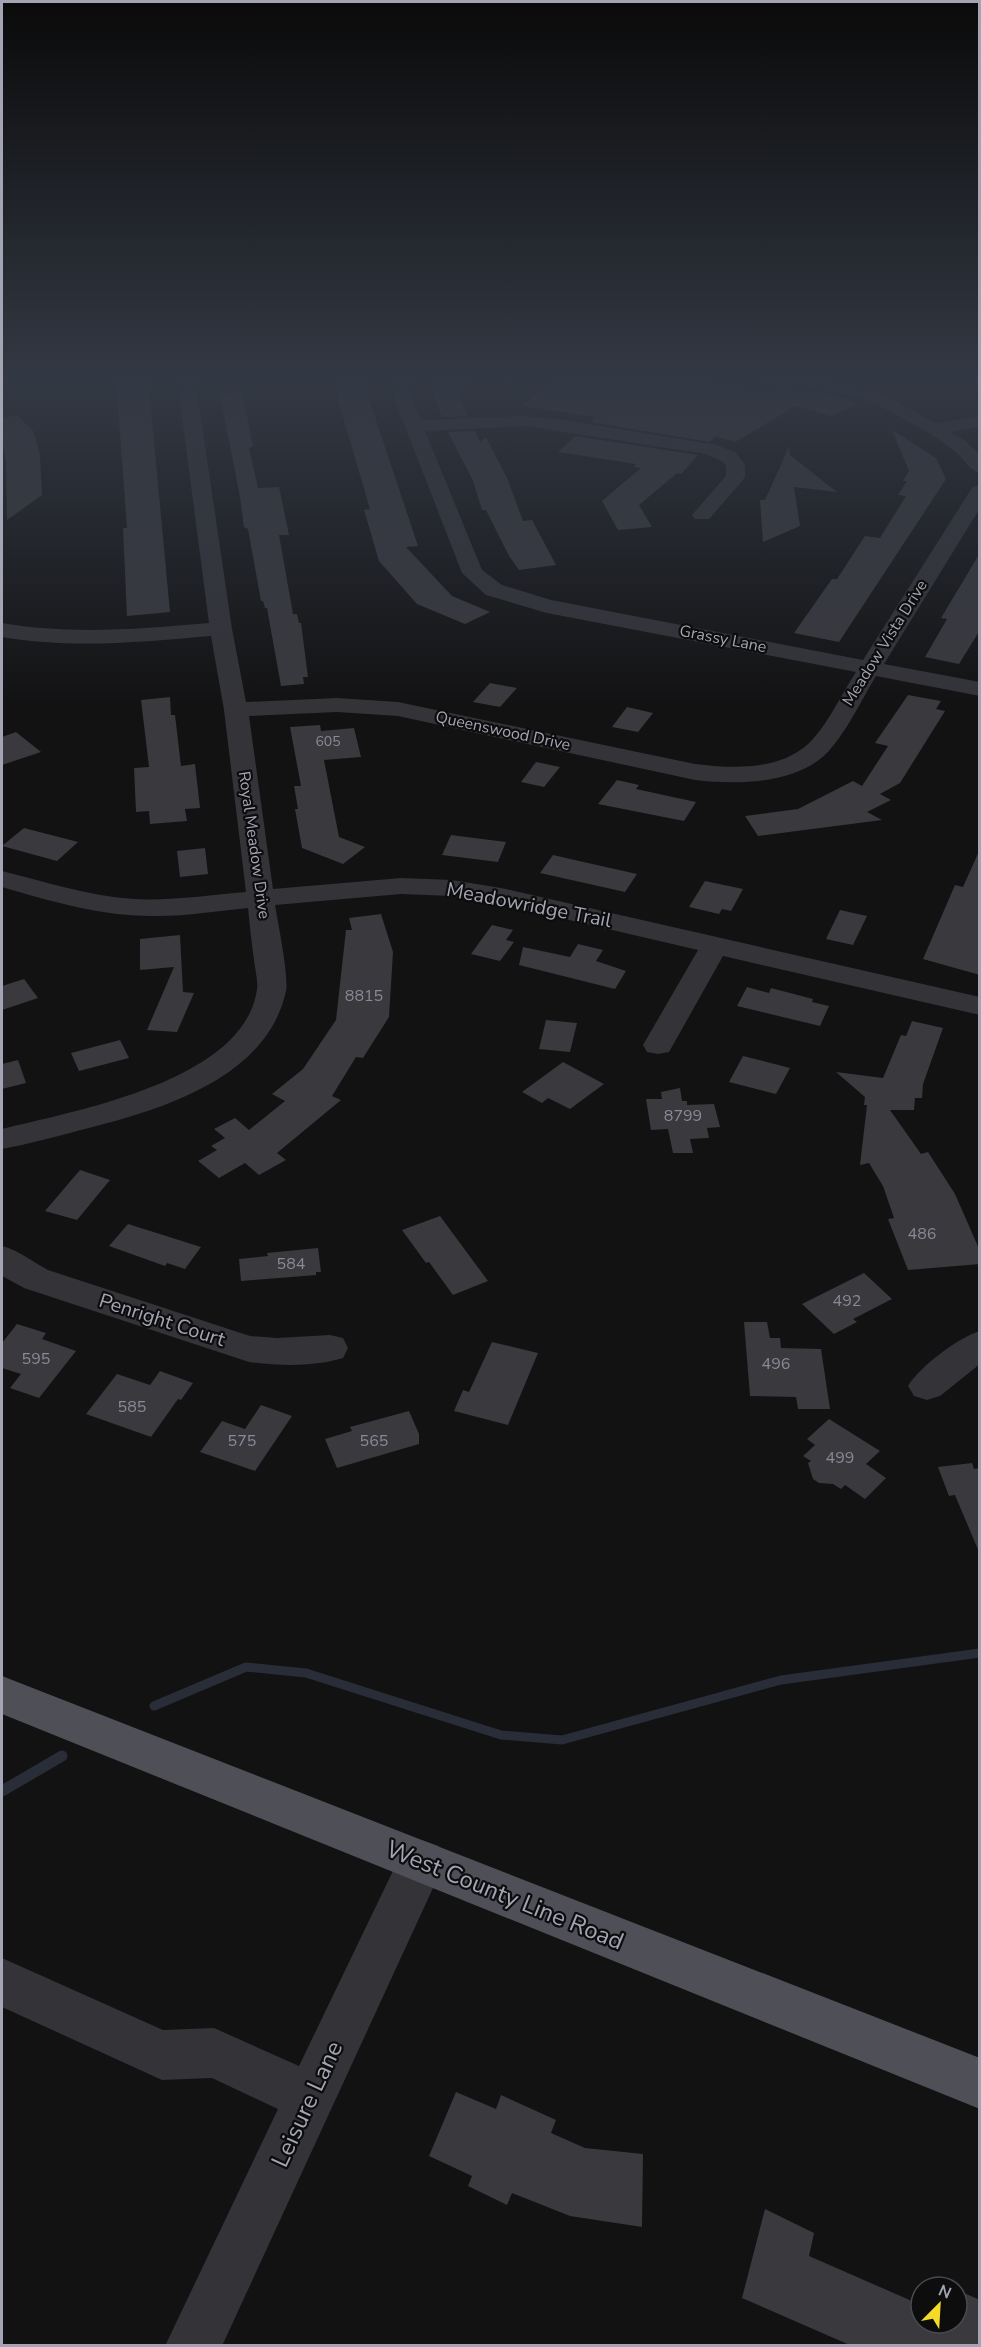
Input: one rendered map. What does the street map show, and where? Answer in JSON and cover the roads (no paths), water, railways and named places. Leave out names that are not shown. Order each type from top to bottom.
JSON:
[{"type":"main road","name":"West County Line Road","points":[[16,1701],[980,2084]]},
{"type":"street","name":"Royal Meadow Drive","points":[[2,1139],[154,1099],[195,1081],[234,1053],[260,1022],[272,989],[236,710],[221,629],[201,488]]},
{"type":"street","name":"Grassy Lane","points":[[439,488],[473,573],[494,590],[532,603],[980,688]]},
{"type":"street","points":[[702,515],[726,488]]},
{"type":"street","name":"Meadow Vista Drive","points":[[768,770],[798,761],[819,747],[980,490]]},
{"type":"street","points":[[2,630],[73,638],[221,629]]},
{"type":"street","name":"Queenswood Drive","points":[[236,710],[325,704],[371,705],[409,711],[694,772],[732,774],[768,770]]},
{"type":"street","name":"Meadowridge Trail","points":[[4,882],[85,902],[122,908],[154,908],[401,886],[452,888],[501,896],[980,1006]]},
{"type":"street","points":[[658,1045],[715,945]]},
{"type":"street","name":"Penright Court","points":[[2,1258],[7,1264],[36,1280],[249,1349],[277,1353],[330,1348]]},
{"type":"street","points":[[927,1386],[980,1344]]},
{"type":"street","name":"Leisure Lane","points":[[192,2346],[422,1862]]},
{"type":"street","points":[[2,1982],[162,2055],[214,2053],[310,2097]]},
{"type":"waterway","points":[[154,1706],[246,1667],[306,1673],[501,1735],[562,1740],[781,1680],[980,1653]]},
{"type":"waterway","points":[[2,1791],[62,1756]]}]
